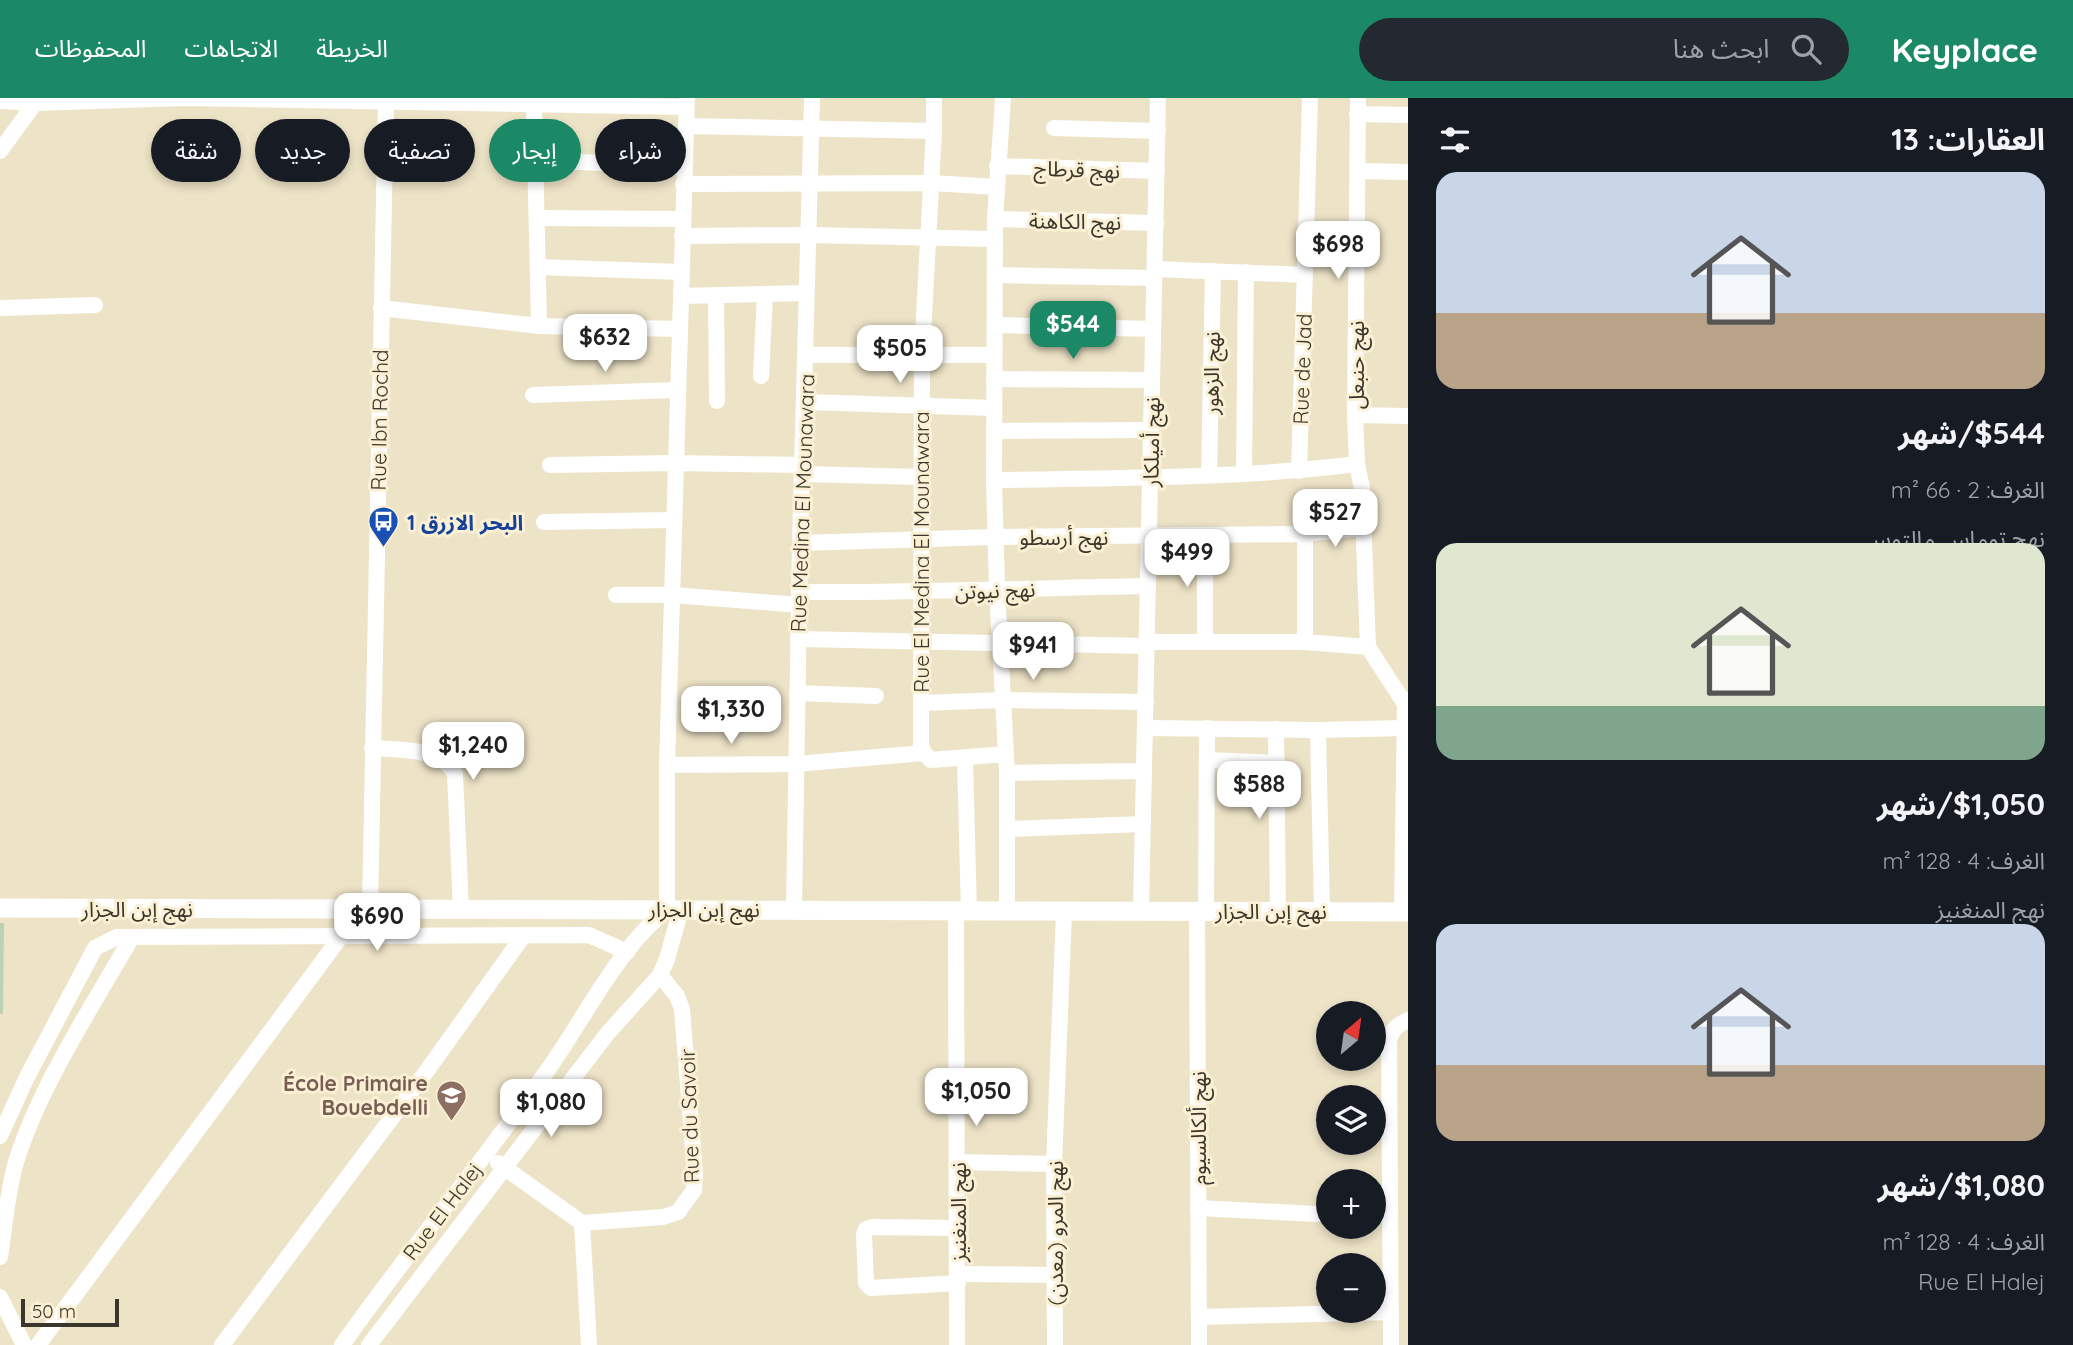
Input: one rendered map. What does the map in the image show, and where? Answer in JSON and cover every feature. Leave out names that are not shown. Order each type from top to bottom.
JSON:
[{"type":"street","points":[[0,101],[35,103],[57,100],[184,98],[464,100],[534,104],[560,101],[686,103]]},
{"type":"street","name":"Rue Medina El Mounawara","points":[[794,909],[800,543],[812,98]]},
{"type":"street","name":"Rue El Medina El Mounawara","points":[[924,754],[921,745],[920,643],[921,404],[927,239],[932,183],[933,98]]},
{"type":"street","points":[[1003,98],[995,219],[994,480],[999,643],[1007,773],[1007,910]]},
{"type":"street","name":"نهج أميلكار","points":[[1141,911],[1158,98]]},
{"type":"street","name":"Rue de Jad","points":[[1299,471],[1311,98]]},
{"type":"street","name":"Rue Ibn Rochd","points":[[370,909],[386,99]]},
{"type":"street","points":[[0,151],[35,103]]},
{"type":"street","points":[[534,104],[535,119]]},
{"type":"street","points":[[1358,106],[1408,115]]},
{"type":"street","name":"نهج حنبعل","points":[[1358,106],[1355,415],[1357,464],[1362,488],[1368,647]]},
{"type":"street","points":[[686,126],[934,131]]},
{"type":"street","points":[[1054,128],[1157,131]]},
{"type":"street","name":"نهج قرطاج","points":[[997,166],[1157,171]]},
{"type":"street","points":[[1358,171],[1408,172]]},
{"type":"street","points":[[536,182],[539,326]]},
{"type":"street","points":[[674,909],[667,765],[683,184],[932,183],[997,187]]},
{"type":"street","points":[[537,218],[682,219]]},
{"type":"street","name":"نهج الكاهنة","points":[[995,219],[1156,223]]},
{"type":"street","points":[[682,236],[808,235],[995,239]]},
{"type":"street","points":[[538,267],[681,272]]},
{"type":"street","points":[[996,275],[1213,271],[1305,275]]},
{"type":"street","name":"نهج الزهور","points":[[1209,475],[1213,271]]},
{"type":"street","points":[[1244,474],[1246,272]]},
{"type":"street","points":[[681,296],[806,293]]},
{"type":"street","points":[[761,376],[765,294]]},
{"type":"street","points":[[716,295],[717,401]]},
{"type":"street","points":[[0,308],[95,305]]},
{"type":"street","points":[[381,308],[539,326],[680,329]]},
{"type":"street","points":[[995,325],[1153,329]]},
{"type":"street","points":[[806,355],[994,355]]},
{"type":"street","points":[[994,379],[1152,380]]},
{"type":"street","points":[[533,395],[677,390]]},
{"type":"street","points":[[804,402],[994,408]]},
{"type":"street","points":[[1355,415],[1408,416]]},
{"type":"street","points":[[994,431],[1151,430]]},
{"type":"street","points":[[550,465],[674,463],[921,477]]},
{"type":"street","points":[[994,480],[1244,474],[1357,464]]},
{"type":"street","points":[[544,522],[673,520]]},
{"type":"street","name":"نهج أرسطو","points":[[800,543],[995,537],[1305,534],[1362,528]]},
{"type":"street","points":[[1305,534],[1305,642]]},
{"type":"street","points":[[1205,536],[1205,642]]},
{"type":"street","name":"نهج نيوتن","points":[[616,595],[799,598],[997,589],[1148,586]]},
{"type":"street","points":[[798,639],[920,643],[1305,642],[1368,647],[1407,702],[1405,911]]},
{"type":"street","points":[[797,692],[876,696]]},
{"type":"street","points":[[921,702],[1146,702]]},
{"type":"street","points":[[1145,728],[1405,728]]},
{"type":"street","name":"نهج ألكالسيوم","points":[[1199,1345],[1198,1208],[1207,729]]},
{"type":"street","points":[[1276,729],[1278,912]]},
{"type":"street","points":[[1318,730],[1322,911]]},
{"type":"street","points":[[372,748],[422,752],[440,758],[455,774],[461,909]]},
{"type":"street","points":[[667,765],[796,764],[924,754],[931,760],[965,759],[1006,754]]},
{"type":"street","name":"نهج المنغنيز","points":[[957,1345],[965,759]]},
{"type":"street","points":[[1207,760],[1278,763]]},
{"type":"street","points":[[1007,773],[1144,771]]},
{"type":"street","points":[[1007,829],[1143,824]]},
{"type":"street","name":"نهج إبن الجزار","points":[[0,908],[1405,911]]},
{"type":"street","name":"Rue El Halej","points":[[342,1345],[547,1071],[648,924],[674,909]]},
{"type":"street","name":"Rue El Halej","points":[[369,1345],[607,1034],[660,975],[667,959],[674,909]]},
{"type":"street","name":"نهج المرو (معدن)","points":[[1055,1345],[1054,1164],[1064,912]]},
{"type":"street","points":[[38,1345],[342,935]]},
{"type":"street","points":[[222,1345],[426,1072],[524,935]]},
{"type":"street","points":[[0,1136],[26,1077],[95,948],[117,937],[589,935],[627,952]]},
{"type":"street","points":[[0,1257],[9,1191],[33,1118],[61,1061],[132,937]]},
{"type":"street","name":"Rue du Savoir","points":[[582,1223],[663,1217],[678,1212],[694,1190],[685,1027],[677,996],[660,975]]},
{"type":"street","points":[[1391,1345],[1389,1041],[1391,1031],[1408,1020]]},
{"type":"street","points":[[486,1153],[582,1223],[589,1345]]},
{"type":"street","points":[[958,1162],[1054,1164]]},
{"type":"street","points":[[1198,1208],[1316,1214]]},
{"type":"street","points":[[958,1228],[866,1229],[866,1283],[871,1288],[958,1279],[1055,1275]]},
{"type":"street","points":[[0,1297],[24,1345]]},
{"type":"street","points":[[1199,1317],[1391,1312]]},
{"type":"green space","points":[[0,923],[4,923],[3,1014],[0,1014]]},
{"type":"place","name":"1 البحر الازرق","points":[[384,549]]},
{"type":"place","name":"École Primaire Bouebdelli","points":[[451,1122]]}]
